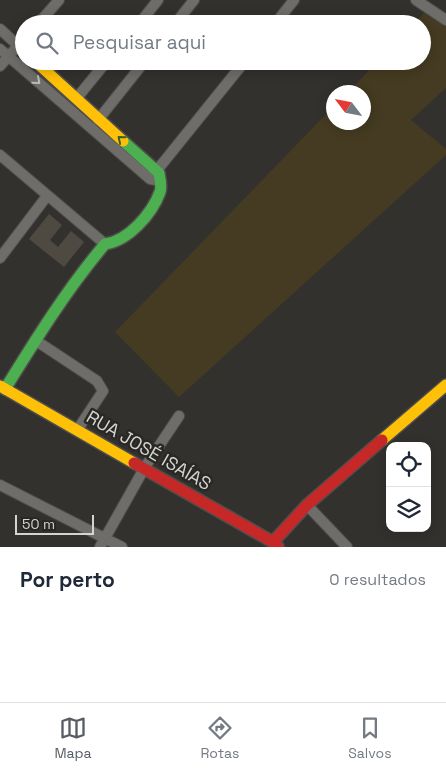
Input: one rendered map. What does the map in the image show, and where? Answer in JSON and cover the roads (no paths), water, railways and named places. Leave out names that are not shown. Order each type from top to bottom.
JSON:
[{"type":"street","points":[[46,15],[59,0]]},
{"type":"street","points":[[146,15],[158,0]]},
{"type":"street","points":[[182,15],[194,0]]},
{"type":"street","points":[[282,15],[294,0]]},
{"type":"street","points":[[416,0],[430,4],[445,18]]},
{"type":"street","points":[[0,29],[15,40]]},
{"type":"street","points":[[0,49],[15,61]]},
{"type":"street","points":[[0,66],[15,51]]},
{"type":"street","points":[[26,70],[156,177]]},
{"type":"street","points":[[3,388],[77,277],[105,244],[114,243],[136,227],[158,197],[156,177],[45,70]]},
{"type":"street","points":[[76,99],[100,70]]},
{"type":"street","points":[[98,120],[138,70]]},
{"type":"street","points":[[156,177],[238,70]]},
{"type":"street","points":[[0,155],[105,244]]},
{"type":"street","points":[[0,258],[47,196]]},
{"type":"street","points":[[35,340],[97,381],[102,387],[102,391],[78,429]]},
{"type":"street","points":[[276,544],[307,505],[446,385]]},
{"type":"street","name":"RUA JOSÉ ISAÍAS","points":[[3,388],[145,467],[276,544]]},
{"type":"street","points":[[103,543],[145,467],[179,416]]},
{"type":"street","points":[[0,485],[103,543],[122,547]]},
{"type":"street","points":[[307,505],[347,547]]}]
